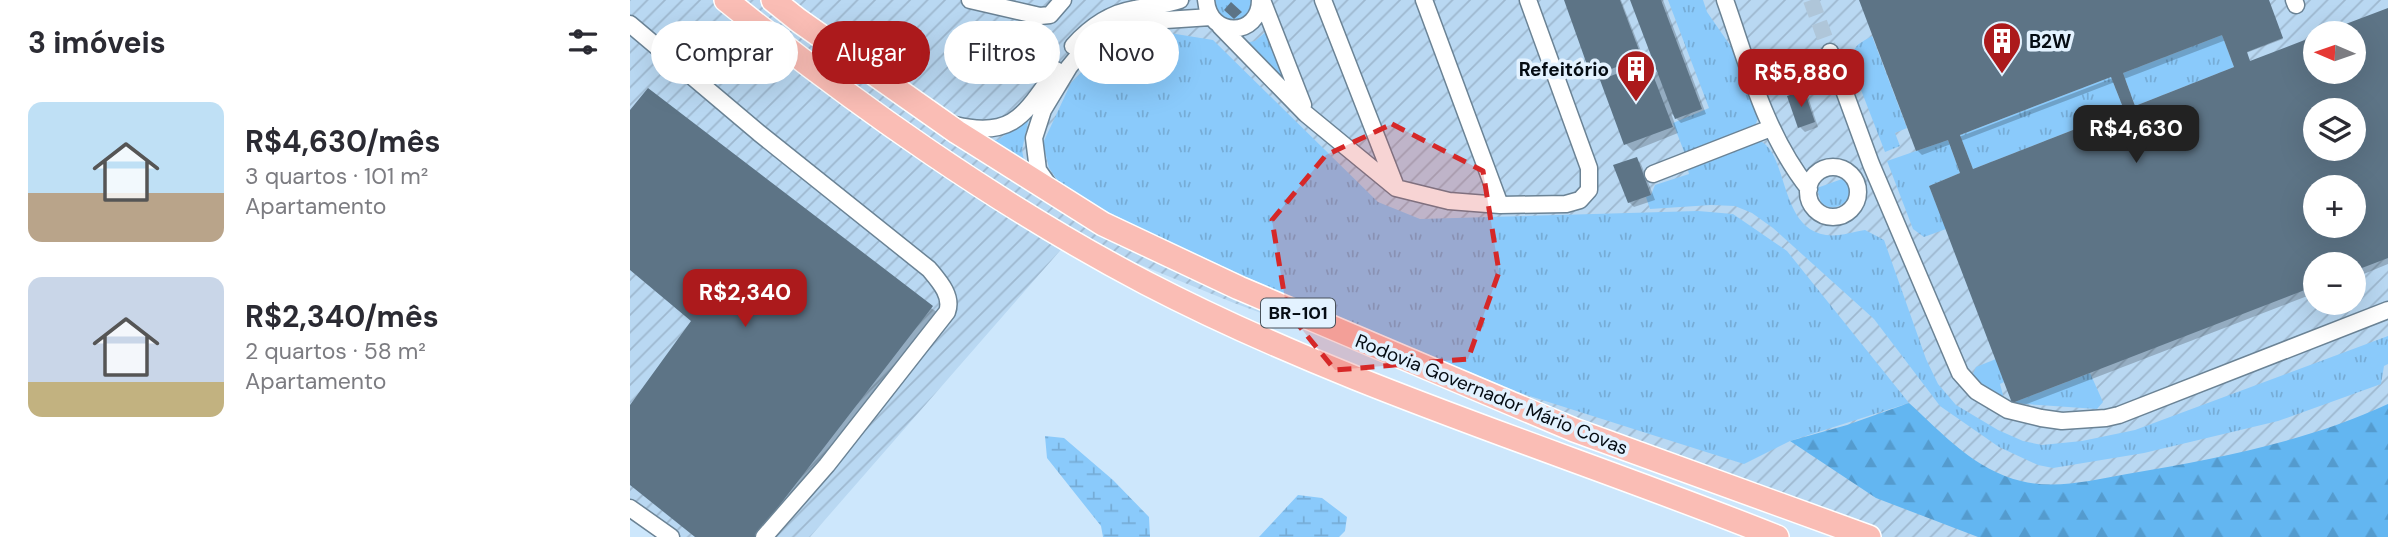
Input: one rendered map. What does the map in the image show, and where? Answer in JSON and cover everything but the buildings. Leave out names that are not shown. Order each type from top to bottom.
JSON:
[{"type":"highway","name":"Rodovia Governador Mário Covas","points":[[726,0],[801,59],[957,169],[1074,243],[1145,282],[1252,333],[1418,403],[1777,537]]},
{"type":"highway","name":"Rodovia Governador Mário Covas","points":[[773,0],[943,122],[1103,224],[1239,288],[1522,408],[1652,459],[1869,537]]},
{"type":"lane","points":[[970,0],[1040,16],[1050,15],[1063,0]]},
{"type":"lane","points":[[943,122],[974,130],[1007,125],[1020,118],[1066,54],[1090,29],[1110,16],[1131,9],[1171,4],[1180,0]]},
{"type":"lane","points":[[1206,0],[1216,22],[1306,114],[1396,188],[1449,201],[1500,205],[1566,204],[1580,200],[1589,190],[1590,180],[1586,159],[1528,0]]},
{"type":"lane","points":[[1056,195],[1038,170],[1034,138],[1042,110],[1077,55],[1088,44],[1121,25],[1152,20],[1216,22],[1236,29],[1245,26],[1258,13],[1261,0]]},
{"type":"lane","points":[[1261,0],[1306,114]]},
{"type":"lane","points":[[1324,0],[1396,188]]},
{"type":"lane","points":[[1424,0],[1500,205]]},
{"type":"lane","points":[[1725,0],[1771,128],[1786,157],[1809,189]]},
{"type":"lane","points":[[630,24],[759,133],[929,269],[942,284],[949,301],[947,312],[827,465],[764,537]]},
{"type":"lane","points":[[1830,52],[1877,179],[1960,373],[1976,390],[2013,411],[2063,421],[2119,415],[2388,310]]},
{"type":"lane","points":[[1653,174],[1771,128]]},
{"type":"lane","points":[[1827,167],[1836,167],[1853,176],[1858,195],[1849,212],[1830,217],[1821,214],[1814,207],[1809,198],[1809,189],[1818,172],[1827,167]]},
{"type":"lane","points":[[1857,185],[1877,179]]},
{"type":"lane","points":[[630,508],[671,537]]},
{"type":"highlighted area","points":[[1392,124],[1483,171],[1499,272],[1468,359],[1335,370],[1287,311],[1272,220],[1326,155]]},
{"type":"shaded area","points":[[630,0],[2388,0],[2388,537],[1869,537],[1234,303],[1072,237],[810,537],[658,537],[630,516]]},
{"type":"green space","points":[[1212,0],[1254,0],[1246,18],[1231,22],[1217,15]]},
{"type":"green space","points":[[1668,0],[1703,0],[1707,12],[1732,48],[1758,118],[1755,126],[1685,154],[1673,123],[1709,108]]},
{"type":"green space","points":[[1268,30],[1288,83],[1245,43],[1255,41]]},
{"type":"green space","points":[[1179,35],[1213,40],[1378,202],[1420,219],[1698,211],[1733,214],[1787,251],[1909,403],[1790,441],[1744,464],[1523,394],[1313,307],[1080,198],[1060,184],[1049,168],[1043,143],[1074,80],[1074,84],[1179,84]]},
{"type":"green space","points":[[2222,35],[2234,67],[2135,106],[2123,73]]},
{"type":"green space","points":[[1872,36],[1907,128],[1895,133],[1900,146],[1885,152],[1851,64],[1857,46]]},
{"type":"green space","points":[[2111,77],[2124,110],[1973,169],[1960,135]]},
{"type":"green space","points":[[1029,117],[1022,150],[1024,161],[983,140],[998,140]]},
{"type":"green space","points":[[1758,140],[1768,147],[1775,159],[1799,219],[1811,229],[1826,235],[1865,230],[1884,240],[1926,359],[1938,384],[1956,405],[1998,430],[2023,441],[2042,445],[2082,441],[2135,430],[2388,336],[2388,364],[2384,366],[2381,384],[2278,421],[2144,453],[2053,468],[2038,465],[1999,447],[1940,406],[1874,319],[1773,228],[1752,213],[1735,206],[1711,205],[1650,209],[1646,197],[1651,195],[1655,185],[1689,174],[1687,166]]},
{"type":"green space","points":[[1948,140],[1960,173],[1929,186],[1946,229],[1924,237],[1913,229],[1887,161]]},
{"type":"green space","points":[[1842,179],[1849,188],[1847,200],[1835,207],[1821,203],[1817,188]]},
{"type":"green space","points":[[1996,359],[2004,382],[2000,384],[2003,395],[2001,399],[1975,379],[1973,374],[1976,367]]},
{"type":"green space","points":[[2090,373],[2103,402],[2097,409],[2012,403]]},
{"type":"green space","points":[[1909,403],[1947,438],[1989,469],[2021,481],[2047,485],[2087,481],[2260,448],[2325,429],[2388,404],[2388,537],[1978,537],[1876,498],[1790,441]]},
{"type":"green space","points":[[1045,436],[1064,438],[1113,480],[1149,517],[1150,537],[1103,537],[1101,526],[1047,458]]},
{"type":"green space","points":[[1298,495],[1322,498],[1347,517],[1345,531],[1339,537],[1259,537]]},
{"type":"tunnel","points":[[1811,0],[1830,52]]},
{"type":"place","name":"B2W","points":[[2002,75]]},
{"type":"place","name":"Refeitório","points":[[1636,103]]}]
